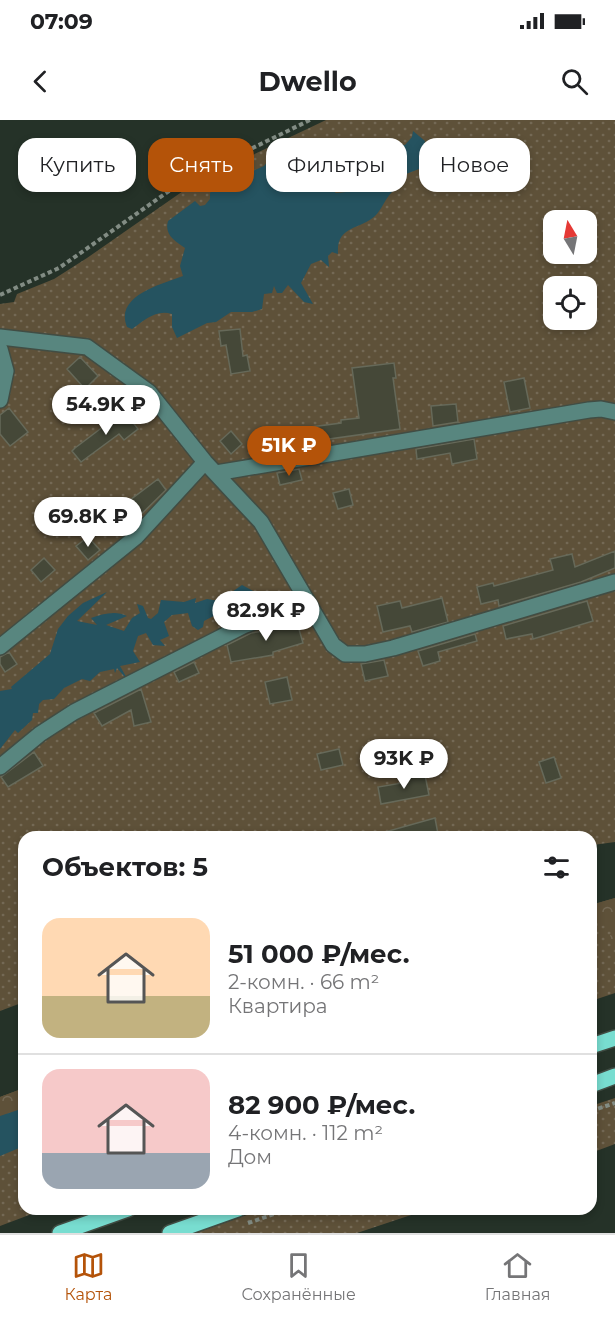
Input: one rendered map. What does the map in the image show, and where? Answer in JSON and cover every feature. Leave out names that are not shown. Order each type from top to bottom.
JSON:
[{"type":"main road","points":[[597,1044],[615,1038]]},
{"type":"main road","points":[[597,1083],[615,1076]]},
{"type":"main road","points":[[60,1233],[111,1215]]},
{"type":"main road","points":[[170,1233],[221,1215]]},
{"type":"street","points":[[0,337],[87,347],[149,392],[211,467],[261,522],[333,645],[345,654],[352,656],[393,648],[615,582]]},
{"type":"street","points":[[0,349],[6,371],[0,400]]},
{"type":"street","points":[[0,647],[135,537],[211,467],[589,410],[601,409],[615,412]]},
{"type":"street","points":[[0,767],[40,734],[74,712],[243,626],[275,614],[302,594]]},
{"type":"path","points":[[0,295],[58,268],[179,184],[310,120]]},
{"type":"path","points":[[597,1109],[615,1103]]},
{"type":"path","points":[[239,1226],[271,1215]]},
{"type":"green space","points":[[326,120],[615,120],[615,842],[597,844],[597,831],[18,831],[18,1004],[0,1011],[0,304],[14,302],[17,294],[54,279],[182,192],[254,192],[254,154],[266,149],[266,192],[407,192],[407,138],[288,138]]},
{"type":"green space","points":[[615,898],[615,993],[597,999],[597,903]]},
{"type":"green space","points":[[615,898],[615,944],[605,942],[613,932],[613,923],[597,927],[597,903]]},
{"type":"green space","points":[[18,1090],[18,1215],[29,1215],[0,1226],[0,1097]]},
{"type":"green space","points":[[18,1090],[18,1110],[0,1116],[0,1097]]},
{"type":"green space","points":[[615,1098],[615,1144],[597,1151],[597,1104]]},
{"type":"green space","points":[[247,1215],[411,1215],[357,1233],[196,1233]]},
{"type":"water","points":[[413,131],[421,138],[419,138],[419,169],[407,174],[407,143],[412,137]]},
{"type":"water","points":[[266,164],[266,192],[392,192],[375,216],[345,233],[338,245],[338,254],[332,252],[328,256],[329,267],[321,260],[311,264],[301,283],[313,304],[304,302],[288,285],[282,293],[277,293],[274,286],[272,293],[264,294],[262,309],[252,312],[231,312],[216,322],[207,323],[177,338],[172,327],[172,314],[156,314],[132,329],[127,327],[125,316],[127,307],[134,299],[153,287],[183,276],[180,266],[185,248],[169,234],[167,226],[168,221],[195,201],[200,206],[205,205],[210,199],[211,192],[254,192],[254,170]]},
{"type":"water","points":[[242,585],[255,592],[268,592],[263,599],[252,599],[256,603],[252,604],[252,607],[227,609],[204,621],[203,627],[198,630],[192,626],[188,613],[172,615],[164,622],[169,636],[160,640],[165,646],[153,645],[146,633],[138,636],[133,651],[140,662],[120,666],[129,682],[117,668],[115,673],[114,669],[100,672],[90,681],[82,679],[64,688],[54,699],[43,700],[39,704],[38,713],[33,713],[32,720],[18,733],[15,730],[0,749],[0,691],[12,689],[11,687],[50,654],[58,629],[68,616],[83,603],[107,592],[77,621],[97,625],[91,618],[118,613],[127,616],[106,625],[124,631],[132,618],[140,613],[137,604],[143,606],[148,618],[151,619],[158,613],[161,600],[184,602],[196,598],[195,603],[207,599],[219,601]]},
{"type":"water","points":[[18,1110],[18,1148],[0,1156],[0,1116]]},
{"type":"building","points":[[240,329],[243,356],[247,355],[250,371],[231,374],[226,345],[221,346],[219,331]]},
{"type":"building","points":[[80,357],[98,376],[85,389],[67,369]]},
{"type":"building","points":[[394,363],[396,378],[393,378],[400,429],[294,444],[295,450],[273,454],[272,448],[267,449],[264,433],[341,423],[341,420],[359,418],[352,368]]},
{"type":"building","points":[[524,378],[530,408],[510,412],[504,382]]},
{"type":"building","points":[[456,404],[458,422],[433,426],[431,406]]},
{"type":"building","points":[[9,408],[28,432],[10,446],[0,434],[0,415]]},
{"type":"building","points":[[124,411],[138,429],[124,440],[119,434],[81,462],[72,451]]},
{"type":"building","points":[[231,431],[242,444],[231,454],[220,441]]},
{"type":"building","points":[[474,439],[477,459],[452,464],[450,453],[417,459],[416,449]]},
{"type":"building","points":[[299,469],[302,480],[280,485],[277,473]]},
{"type":"building","points":[[158,479],[166,490],[123,532],[110,515]]},
{"type":"building","points":[[349,489],[353,505],[338,509],[333,493]]},
{"type":"building","points":[[88,537],[100,550],[88,560],[76,546]]},
{"type":"building","points":[[615,551],[615,568],[581,582],[499,606],[498,600],[481,604],[477,587],[493,583],[494,586],[553,570],[550,559],[572,554],[575,567]]},
{"type":"building","points":[[44,558],[55,570],[41,582],[31,570]]},
{"type":"building","points":[[442,598],[448,622],[412,632],[410,626],[383,632],[377,606],[400,601],[402,608]]},
{"type":"building","points":[[587,601],[593,621],[533,639],[532,634],[506,639],[503,626]]},
{"type":"building","points":[[294,612],[303,643],[273,652],[273,655],[231,662],[227,645],[251,633],[283,628],[281,622]]},
{"type":"building","points":[[475,634],[477,641],[438,652],[440,661],[423,666],[418,651]]},
{"type":"building","points":[[9,652],[17,664],[5,672],[0,664],[0,657]]},
{"type":"building","points":[[384,660],[388,676],[365,681],[361,664]]},
{"type":"building","points":[[194,662],[199,673],[179,682],[174,672]]},
{"type":"building","points":[[287,677],[292,700],[270,704],[265,682]]},
{"type":"building","points":[[141,689],[151,722],[134,726],[131,710],[102,726],[94,713]]},
{"type":"building","points":[[339,749],[343,765],[321,770],[317,754]]},
{"type":"building","points":[[34,752],[43,766],[8,787],[1,777]]},
{"type":"building","points":[[554,757],[561,778],[546,783],[539,762]]},
{"type":"building","points":[[425,775],[429,795],[381,804],[378,787],[408,782],[407,778]]},
{"type":"building","points":[[435,818],[437,831],[389,831]]}]
